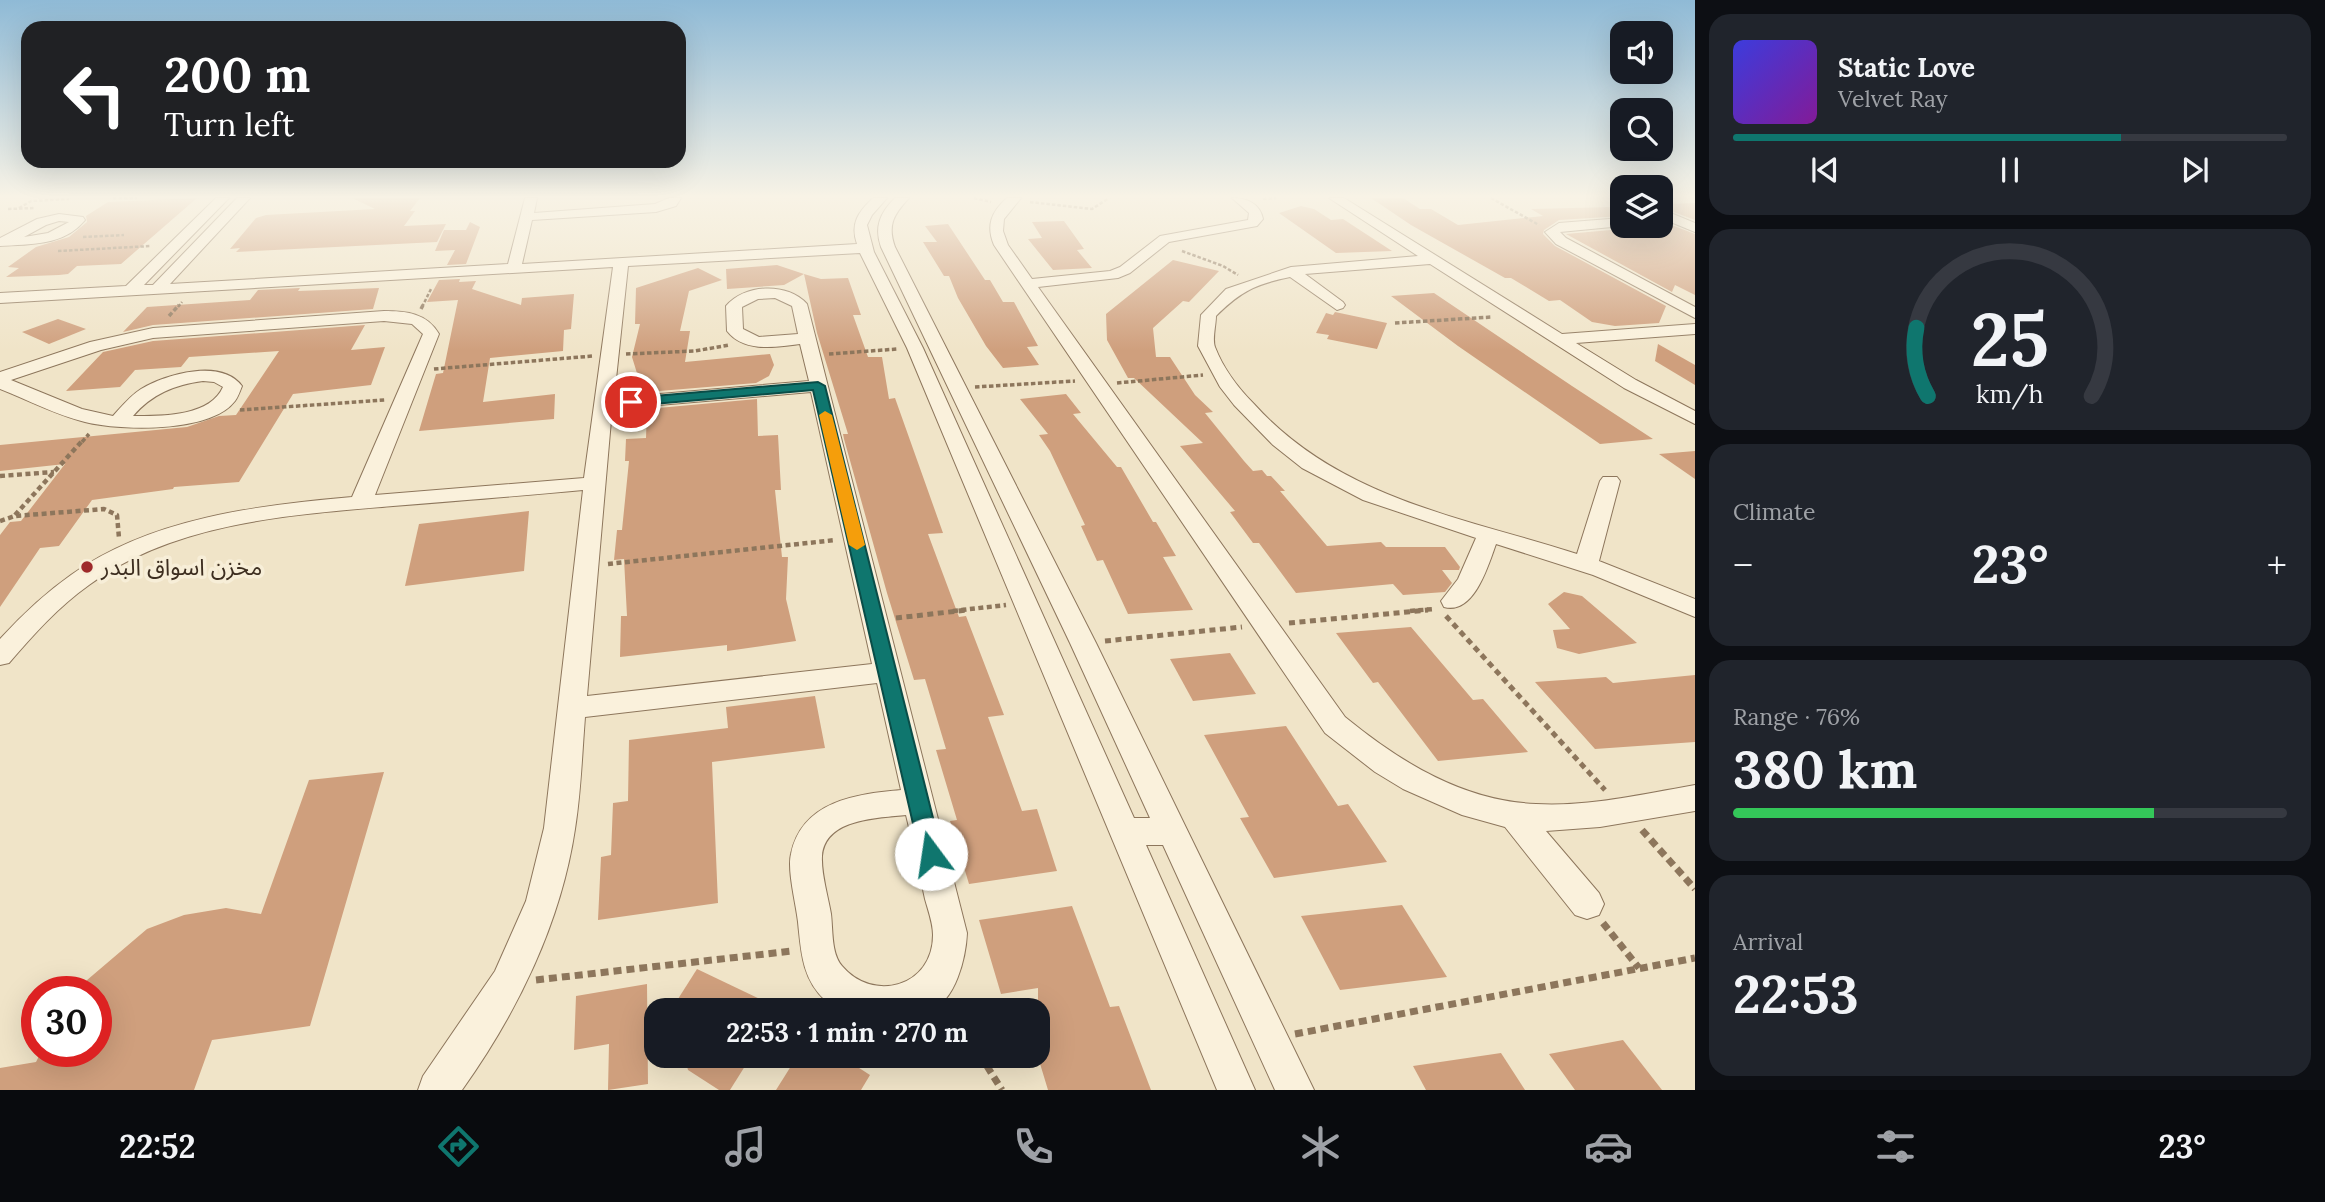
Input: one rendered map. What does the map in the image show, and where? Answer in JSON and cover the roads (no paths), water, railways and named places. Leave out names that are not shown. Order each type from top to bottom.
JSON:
[{"type":"street","points":[[0,298],[136,285],[172,249]]},
{"type":"street","points":[[162,284],[195,249]]},
{"type":"street","points":[[515,264],[519,249]]},
{"type":"street","points":[[0,288],[162,284],[767,249]]},
{"type":"street","points":[[162,284],[197,286],[440,272],[515,264],[621,262],[790,249]]},
{"type":"street","points":[[869,249],[959,387],[1295,1090]]},
{"type":"street","points":[[889,249],[908,309],[915,348],[1236,1090]]},
{"type":"street","points":[[1003,249],[1335,725],[1384,764],[1414,781],[1480,807],[1514,815],[1567,818],[1695,799]]},
{"type":"street","points":[[1026,284],[1113,275],[1125,270],[1150,249]]},
{"type":"street","points":[[1415,249],[1656,400],[1695,418]]},
{"type":"street","points":[[1576,249],[1695,313]]},
{"type":"street","points":[[1432,260],[1291,271],[1251,283],[1221,300],[1211,311],[1205,324],[1203,340],[1207,357],[1255,417],[1305,461],[1338,481],[1411,511],[1586,564],[1642,584],[1695,609]]},
{"type":"street","points":[[437,1090],[508,983],[543,901],[560,828],[594,483],[621,262]]},
{"type":"street","points":[[1291,271],[1337,305]]},
{"type":"street","points":[[809,347],[746,339],[735,331],[734,306],[744,298],[771,294],[789,297],[799,304],[950,933],[948,960],[934,984],[912,999],[886,1005],[858,1000],[836,985],[820,963],[806,855],[810,840],[818,827],[846,810],[918,801]]},
{"type":"street","points":[[0,380],[96,346],[153,333],[384,316],[415,320],[423,324],[431,334],[361,502]]},
{"type":"street","points":[[1558,339],[1695,329]]},
{"type":"street","points":[[0,380],[110,421],[187,418],[215,409],[233,392],[233,386],[222,378],[199,377],[170,383],[146,394],[110,421]]},
{"type":"street","points":[[604,404],[818,386]]},
{"type":"street","points":[[1586,564],[1610,481]]},
{"type":"street","points":[[2,650],[35,616],[75,584],[120,557],[164,537],[209,522],[253,513],[361,502],[594,483]]},
{"type":"street","points":[[1445,605],[1469,582],[1489,535]]},
{"type":"street","points":[[572,708],[887,672]]},
{"type":"street","points":[[1514,815],[1587,904]]},
{"type":"street","points":[[1124,832],[1171,831]]},
{"type":"place","name":"مخزن اسواق البدر","points":[[87,567]]}]
